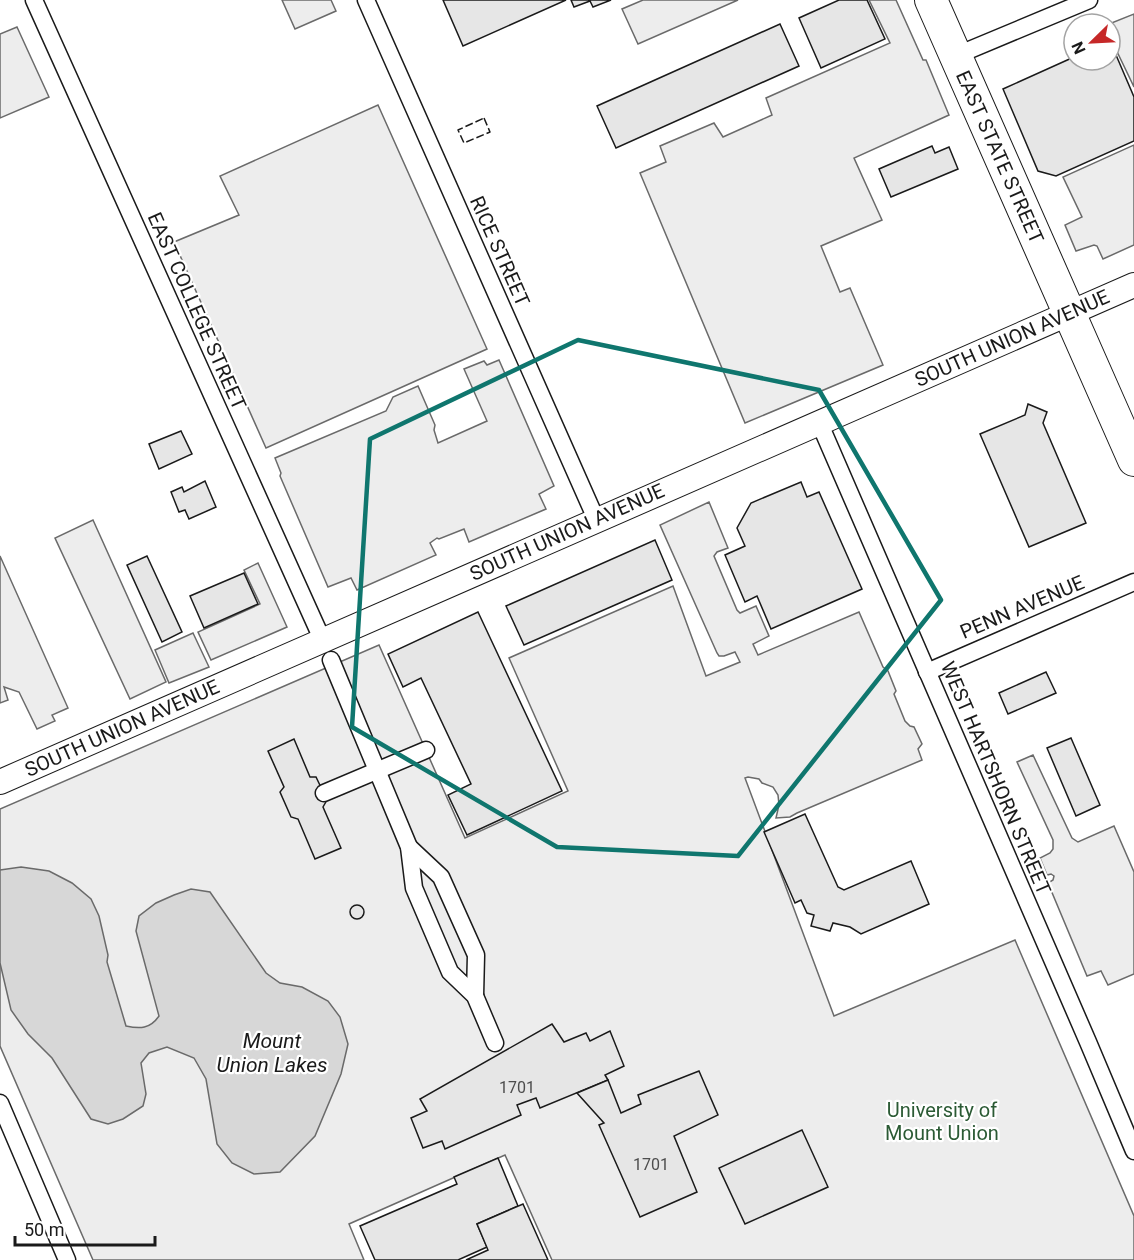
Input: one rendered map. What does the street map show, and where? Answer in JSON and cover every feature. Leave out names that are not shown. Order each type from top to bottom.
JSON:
[{"type":"highway","name":"EAST STATE STREET","points":[[931,0],[1134,460]]},
{"type":"main road","name":"SOUTH UNION AVENUE","points":[[0,782],[326,650],[596,519],[1134,285]]},
{"type":"street","name":"EAST COLLEGE STREET","points":[[34,0],[326,650],[409,847]]},
{"type":"street","name":"RICE STREET","points":[[366,0],[596,519]]},
{"type":"street","points":[[955,56],[1089,0]]},
{"type":"street","name":"WEST HARTSHORN STREET","points":[[819,422],[1089,1042],[1134,1151]]},
{"type":"street","name":"PENN AVENUE","points":[[927,672],[1134,582]]},
{"type":"street","points":[[324,793],[426,750]]},
{"type":"street","points":[[409,847],[441,877],[446,887],[476,955],[475,996]]},
{"type":"street","points":[[409,847],[414,888],[450,972],[475,996],[495,1043]]},
{"type":"street","points":[[0,1102],[67,1260]]},
{"type":"highlighted area","points":[[578,340],[819,390],[941,600],[738,856],[557,847],[352,727],[370,439]]},
{"type":"shaded area","points":[[282,0],[331,0],[336,11],[295,29]]},
{"type":"shaded area","points":[[643,0],[738,0],[638,44],[622,9]]},
{"type":"shaded area","points":[[869,0],[896,0],[923,60],[926,60],[949,115],[854,158],[882,220],[821,246],[840,292],[850,288],[883,365],[745,423],[640,173],[666,162],[660,146],[714,123],[723,137],[772,115],[766,98],[890,43]]},
{"type":"shaded area","points":[[1134,14],[1134,87],[1122,62],[1122,19]]},
{"type":"shaded area","points":[[17,27],[49,97],[0,118],[0,34]]},
{"type":"shaded area","points":[[378,105],[487,349],[266,448],[174,242],[239,215],[220,176]]},
{"type":"shaded area","points":[[1134,145],[1134,245],[1103,259],[1097,246],[1094,245],[1076,251],[1065,225],[1082,217],[1063,177]]},
{"type":"shaded area","points":[[499,360],[554,486],[539,494],[546,509],[469,542],[464,529],[437,538],[430,543],[436,555],[357,590],[351,578],[328,587],[280,476],[275,458],[386,411],[393,397],[418,386],[435,425],[434,430],[438,443],[487,421],[464,369],[484,361],[487,365]]},
{"type":"shaded area","name":"University of Mount Union","points":[[709,502],[728,548],[717,552],[714,556],[737,610],[740,613],[756,606],[769,636],[753,644],[758,655],[859,612],[883,667],[888,671],[905,721],[914,727],[922,744],[918,749],[922,760],[790,817],[776,818],[779,805],[778,795],[773,787],[762,783],[759,779],[745,778],[834,1016],[1015,940],[1134,1216],[1134,1260],[552,1260],[505,1155],[349,1224],[364,1260],[93,1260],[0,1046],[0,809],[379,645],[465,838],[568,791],[509,658],[673,586],[706,676],[740,662],[735,652],[724,656],[719,656],[717,653],[660,525]]},
{"type":"shaded area","points":[[93,520],[166,682],[130,699],[55,538]]},
{"type":"shaded area","points":[[0,556],[68,708],[52,715],[55,721],[37,729],[19,692],[4,687],[8,700],[0,703]]},
{"type":"shaded area","points":[[258,563],[287,627],[211,660],[198,632],[260,604],[244,570]]},
{"type":"shaded area","points":[[193,633],[209,667],[169,683],[155,650]]},
{"type":"shaded area","points":[[1033,755],[1072,838],[1078,842],[1114,826],[1134,872],[1134,974],[1108,985],[1101,971],[1087,976],[1048,883],[1053,880],[1054,876],[1047,875],[1040,858],[1053,849],[1053,840],[1017,762]]},
{"type":"water","name":"Mount Union Lakes","points":[[21,867],[49,871],[72,883],[91,899],[99,916],[108,955],[107,962],[126,1026],[144,1027],[159,1016],[136,931],[139,916],[156,903],[191,889],[210,892],[266,973],[280,983],[302,987],[328,1001],[340,1017],[348,1044],[341,1074],[315,1136],[280,1172],[254,1174],[232,1163],[217,1144],[206,1079],[194,1058],[167,1047],[149,1053],[141,1063],[146,1094],[143,1106],[123,1119],[108,1124],[91,1119],[52,1058],[28,1034],[11,1010],[0,963],[0,870]]},
{"type":"building","points":[[443,0],[566,0],[463,46]]},
{"type":"building","points":[[571,0],[611,0],[593,7],[590,1],[574,7]]},
{"type":"building","points":[[839,0],[867,0],[885,39],[821,68],[799,18]]},
{"type":"building","points":[[780,24],[799,66],[616,148],[597,106]]},
{"type":"building","points":[[1062,62],[1062,72],[1122,72],[1122,69],[1134,97],[1134,141],[1056,176],[1038,171],[1003,89]]},
{"type":"building","points":[[932,146],[935,153],[949,147],[958,169],[891,197],[879,169]]},
{"type":"building","points":[[1028,404],[1047,412],[1043,423],[1086,523],[1029,547],[980,434],[1025,415]]},
{"type":"building","points":[[181,431],[192,454],[159,469],[149,444]]},
{"type":"building","points":[[205,481],[216,507],[189,519],[185,510],[179,512],[171,492],[182,487],[184,492]]},
{"type":"building","points":[[801,482],[807,497],[819,492],[862,589],[771,629],[757,596],[745,602],[725,555],[745,546],[737,528],[751,503]]},
{"type":"building","points":[[655,540],[672,580],[524,645],[506,606]]},
{"type":"building","points":[[147,556],[182,632],[162,642],[127,565]]},
{"type":"building","points":[[244,573],[258,604],[204,628],[190,596]]},
{"type":"building","points":[[478,612],[562,791],[467,835],[448,795],[471,784],[421,678],[403,687],[388,654]]},
{"type":"building","points":[[1046,672],[1056,693],[1008,714],[999,693]]},
{"type":"building","points":[[1071,738],[1100,805],[1076,816],[1047,748]]},
{"type":"building","points":[[294,739],[310,777],[316,777],[327,800],[323,807],[341,848],[315,859],[298,819],[291,817],[280,792],[284,787],[268,751]]},
{"type":"building","points":[[805,814],[838,887],[844,890],[911,861],[929,904],[861,934],[850,927],[833,923],[830,931],[811,926],[814,915],[807,913],[801,900],[795,903],[764,832]]},
{"type":"building","points":[[354,905],[360,905],[364,912],[360,919],[354,919],[350,915],[350,909]]},
{"type":"building","points":[[552,1024],[564,1042],[586,1033],[590,1041],[610,1031],[624,1066],[605,1075],[608,1080],[540,1108],[536,1098],[517,1105],[521,1115],[445,1149],[442,1141],[423,1148],[411,1118],[427,1111],[420,1099]]},
{"type":"building","points":[[699,1071],[718,1115],[674,1136],[697,1192],[640,1217],[599,1125],[604,1123],[577,1093],[608,1080],[621,1113],[641,1104],[638,1095]]},
{"type":"building","points":[[802,1130],[828,1187],[745,1224],[719,1168]]},
{"type":"building","points":[[498,1158],[518,1206],[477,1224],[487,1247],[458,1260],[375,1260],[360,1226],[457,1184],[454,1177]]},
{"type":"building","points":[[523,1204],[548,1260],[466,1260],[488,1250],[477,1224]]},
{"type":"fence","points":[[484,118],[490,132],[464,143],[458,130],[484,118]]}]
